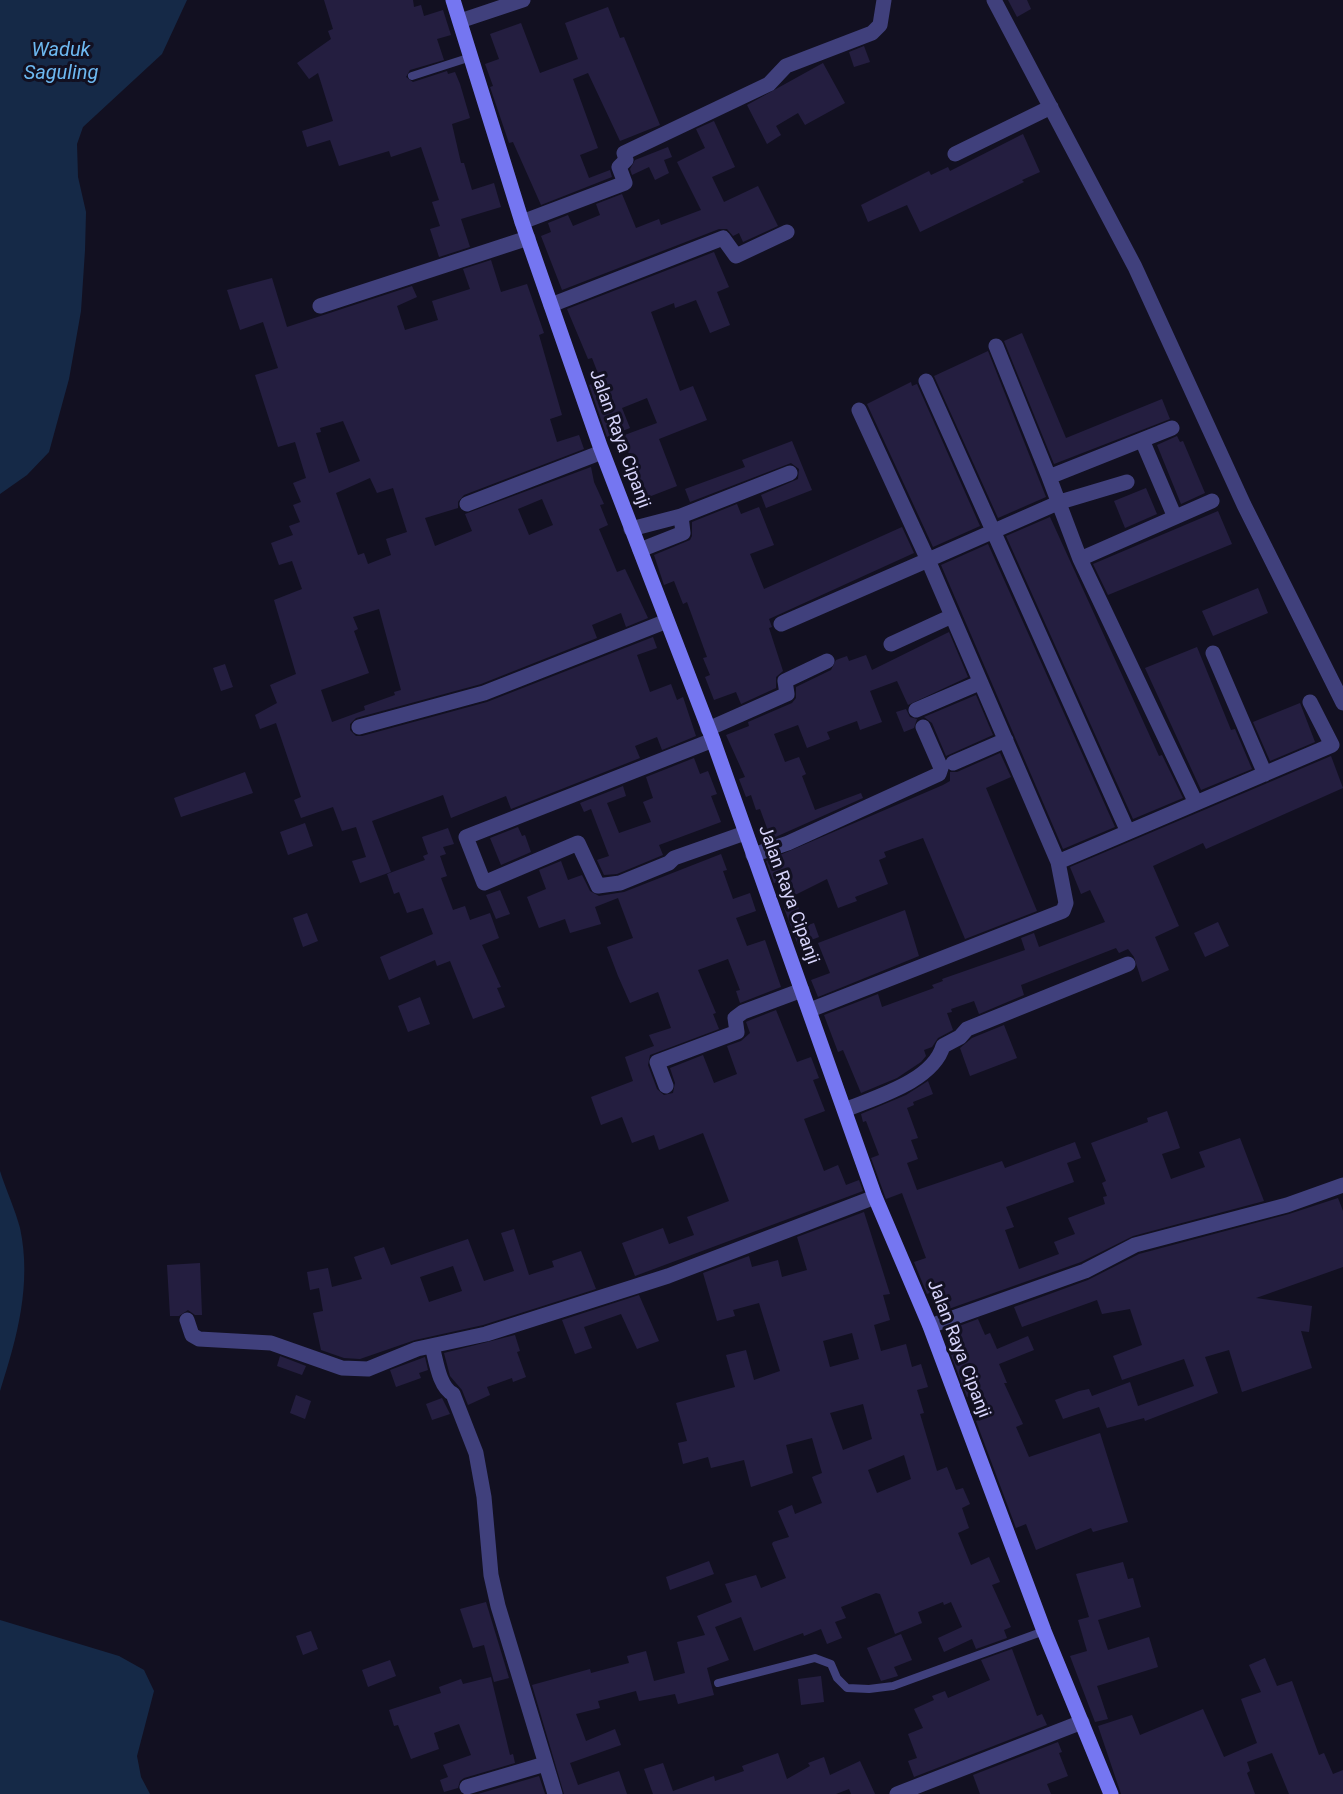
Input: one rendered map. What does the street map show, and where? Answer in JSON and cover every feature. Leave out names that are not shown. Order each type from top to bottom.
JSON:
[{"type":"main road","name":"Jalan Raya Cipanji","points":[[453,0],[522,222],[602,452],[710,734],[875,1197],[930,1326],[1044,1631],[1111,1794]]},
{"type":"street","points":[[460,21],[523,0]]},
{"type":"street","points":[[522,222],[625,183],[619,167],[626,160],[624,153],[769,84],[786,66],[872,33],[880,25],[884,0]]},
{"type":"street","points":[[994,0],[1136,267],[1244,506],[1343,703]]},
{"type":"street","points":[[955,154],[1051,107]]},
{"type":"street","points":[[551,305],[723,238],[736,256],[787,232]]},
{"type":"street","points":[[320,306],[528,238]]},
{"type":"street","points":[[996,346],[1060,502],[1080,559],[1196,803]]},
{"type":"street","points":[[926,381],[1128,832]]},
{"type":"street","points":[[810,1010],[1063,911],[1066,903],[1058,862],[928,560],[859,410]]},
{"type":"street","points":[[1048,477],[1172,428]]},
{"type":"street","points":[[1142,441],[1174,515]]},
{"type":"street","points":[[467,504],[602,452]]},
{"type":"street","points":[[631,529],[681,516],[790,473]]},
{"type":"street","points":[[781,624],[1060,502],[1127,482]]},
{"type":"street","points":[[1080,559],[1174,515],[1212,501]]},
{"type":"street","points":[[640,550],[683,533],[681,516]]},
{"type":"street","points":[[891,644],[952,616]]},
{"type":"street","points":[[359,727],[484,693],[667,621]]},
{"type":"street","points":[[1213,653],[1265,774]]},
{"type":"street","points":[[745,833],[674,858],[669,864],[620,883],[598,886],[578,843],[484,884],[466,837],[710,734],[787,694],[785,681],[827,661]]},
{"type":"street","points":[[916,710],[979,683]]},
{"type":"street","points":[[1058,862],[1332,745],[1310,702]]},
{"type":"street","points":[[753,855],[788,843],[939,774],[941,768],[923,727]]},
{"type":"street","points":[[953,763],[1006,740]]},
{"type":"street","points":[[845,1110],[903,1086],[934,1065],[940,1057],[943,1046],[960,1037],[967,1029],[1128,964]]},
{"type":"street","points":[[666,1086],[657,1062],[737,1032],[735,1018],[744,1012],[802,990]]},
{"type":"street","points":[[930,1326],[1085,1272],[1135,1245],[1287,1205],[1343,1185]]},
{"type":"street","points":[[187,1320],[192,1335],[199,1339],[271,1343],[349,1369],[375,1367],[395,1357],[486,1334],[668,1276],[875,1197]]},
{"type":"street","points":[[432,1346],[442,1378],[448,1391],[453,1394],[476,1453],[484,1497],[486,1535],[494,1585],[555,1794]]},
{"type":"street","points":[[897,1794],[1082,1722]]},
{"type":"street","points":[[467,1787],[545,1764]]},
{"type":"lane","points":[[412,76],[471,57]]},
{"type":"lane","points":[[718,1683],[816,1658],[831,1664],[837,1678],[847,1688],[885,1688],[1044,1631]]},
{"type":"water","name":"Waduk Saguling","points":[[0,0],[187,0],[162,54],[83,127],[77,144],[78,177],[86,212],[85,250],[81,311],[69,379],[49,452],[27,475],[0,494]]},
{"type":"water","points":[[0,1171],[20,1228],[24,1270],[21,1311],[0,1391]]},
{"type":"water","points":[[0,1620],[119,1656],[144,1670],[154,1691],[137,1756],[141,1777],[150,1794],[0,1794]]},
{"type":"building","points":[[324,0],[413,0],[414,7],[421,5],[424,16],[443,10],[451,35],[437,39],[444,60],[410,70],[406,77],[413,82],[447,71],[448,74],[455,72],[460,84],[470,118],[452,124],[461,163],[464,163],[472,190],[494,183],[501,207],[461,219],[470,247],[439,257],[430,229],[440,226],[432,202],[439,200],[421,147],[391,157],[389,151],[339,166],[330,140],[307,147],[302,131],[333,121],[318,73],[309,79],[297,63],[331,39],[328,31],[333,29]]},
{"type":"building","points":[[1008,0],[1027,0],[1031,9],[1017,17]]},
{"type":"building","points":[[608,7],[620,38],[624,37],[660,125],[620,141],[588,73],[573,79],[598,148],[580,155],[589,178],[610,170],[612,177],[541,205],[513,142],[509,143],[490,87],[493,86],[485,64],[499,59],[490,34],[521,23],[540,73],[578,59],[565,23]]},
{"type":"building","points":[[864,46],[870,62],[854,67],[849,52]]},
{"type":"building","points":[[823,63],[845,103],[805,125],[798,113],[776,126],[781,135],[767,144],[747,105]]},
{"type":"building","points":[[714,121],[735,167],[712,177],[724,202],[758,186],[778,226],[743,242],[739,233],[733,236],[727,229],[719,229],[562,290],[541,236],[551,232],[548,223],[568,215],[573,226],[600,215],[596,204],[622,194],[636,228],[659,219],[661,225],[701,210],[677,162],[705,148],[696,129]]},
{"type":"building","points":[[1023,134],[1040,172],[1022,180],[1024,182],[920,232],[907,205],[868,222],[861,205],[929,171],[931,175],[948,167],[950,171]]},
{"type":"building","points":[[668,147],[672,157],[664,160],[669,173],[655,180],[649,167],[632,175],[630,169],[635,160]]},
{"type":"building","points":[[714,252],[729,287],[717,292],[730,325],[710,333],[696,300],[675,308],[674,303],[651,312],[680,391],[693,386],[707,420],[659,439],[677,486],[646,498],[622,436],[657,423],[647,398],[622,408],[630,428],[607,437],[589,385],[601,381],[592,358],[588,359],[567,309]]},
{"type":"building","points":[[491,260],[501,292],[527,284],[544,333],[539,335],[562,415],[550,419],[557,442],[579,435],[584,449],[464,495],[458,502],[458,508],[425,518],[435,546],[472,531],[465,514],[591,467],[594,482],[604,504],[600,505],[608,525],[599,529],[617,572],[625,569],[648,618],[626,627],[621,613],[592,625],[597,638],[481,684],[356,718],[350,724],[350,730],[356,736],[362,736],[487,702],[653,637],[657,648],[637,655],[650,692],[671,684],[677,700],[683,697],[696,736],[662,750],[657,737],[635,746],[640,758],[511,809],[506,796],[451,818],[443,795],[372,821],[391,872],[360,883],[352,861],[366,857],[356,827],[342,831],[333,807],[301,818],[294,800],[301,797],[276,723],[260,729],[255,715],[277,703],[270,685],[296,674],[274,600],[302,589],[292,561],[279,565],[271,543],[293,535],[289,526],[300,522],[293,505],[301,502],[293,483],[306,478],[295,442],[278,447],[255,375],[278,368],[263,322],[240,330],[227,290],[272,278],[287,327],[412,286],[417,297],[397,306],[405,330],[438,320],[432,301],[470,289],[463,269]],"holes":[[[343,421],[360,461],[329,473],[316,433],[321,432],[320,428]],[[370,478],[377,493],[393,488],[407,532],[386,539],[391,555],[368,564],[364,553],[358,555],[336,493]],[[542,499],[553,525],[529,535],[518,509]],[[379,609],[401,690],[394,692],[395,695],[364,706],[365,710],[332,722],[321,690],[369,673],[354,631],[358,629],[353,617]]]},
{"type":"building","points":[[1022,333],[1066,438],[1162,399],[1170,419],[1054,464],[1004,341]]},
{"type":"building","points":[[988,351],[1046,497],[998,518],[934,376]]},
{"type":"building","points":[[911,382],[912,386],[917,384],[980,526],[933,547],[867,404]]},
{"type":"building","points":[[1177,436],[1180,442],[1183,441],[1205,493],[1181,504],[1157,445]]},
{"type":"building","points":[[792,441],[812,490],[766,508],[761,495],[798,479],[799,469],[791,463],[690,502],[685,489],[745,467],[742,460]]},
{"type":"building","points":[[1146,488],[1157,514],[1125,528],[1114,501]]},
{"type":"building","points":[[737,504],[741,514],[759,507],[774,545],[750,554],[764,589],[902,527],[914,553],[769,619],[772,627],[769,628],[783,671],[776,677],[776,688],[741,704],[736,692],[714,700],[705,677],[710,675],[703,658],[707,657],[687,602],[683,604],[674,581],[664,585],[654,555],[690,540],[692,522]]},
{"type":"building","points":[[1218,511],[1232,544],[1108,595],[1093,564]]},
{"type":"building","points":[[1050,517],[1159,756],[1162,755],[1183,798],[1133,819],[1006,536]]},
{"type":"building","points":[[988,544],[1115,827],[1063,849],[941,565]]},
{"type":"building","points":[[1258,588],[1268,613],[1213,636],[1202,611]]},
{"type":"building","points":[[949,632],[968,677],[908,705],[897,681],[870,691],[882,722],[860,730],[857,721],[827,732],[830,739],[807,748],[798,725],[774,734],[785,762],[799,757],[806,774],[802,776],[815,810],[861,793],[863,798],[771,839],[760,809],[756,810],[751,795],[746,797],[739,779],[745,777],[726,735],[749,726],[748,722],[792,703],[796,698],[796,687],[831,670],[836,660],[847,656],[849,661],[866,655],[872,670]]},
{"type":"building","points":[[1197,647],[1231,730],[1235,729],[1252,769],[1201,790],[1145,668]]},
{"type":"building","points":[[225,664],[233,687],[221,691],[213,668]]},
{"type":"building","points":[[976,695],[993,735],[946,756],[932,723],[924,717]]},
{"type":"building","points":[[1300,703],[1315,742],[1270,761],[1253,722]]},
{"type":"building","points":[[906,709],[910,717],[917,719],[914,728],[904,732],[896,712]]},
{"type":"building","points":[[1000,753],[1011,777],[986,788],[1037,911],[965,939],[923,838],[884,852],[886,857],[879,860],[888,884],[855,897],[857,901],[838,908],[827,879],[787,899],[778,882],[774,883],[766,861],[943,785],[950,781],[950,772],[957,772]]},
{"type":"building","points":[[1331,756],[1343,788],[1206,849],[1203,843],[1153,866],[1179,926],[1155,937],[1169,970],[1142,982],[1134,957],[1128,949],[1119,953],[1116,948],[1021,985],[1024,995],[979,1014],[974,1001],[951,1009],[952,1012],[947,1013],[953,1030],[938,1038],[932,1047],[924,1050],[926,1056],[921,1062],[897,1078],[861,1093],[843,1050],[838,1052],[824,1015],[878,994],[882,1007],[934,988],[932,985],[943,981],[942,979],[1025,950],[1021,938],[1034,933],[1039,947],[1105,922],[1090,890],[1081,894],[1070,867]]},
{"type":"building","points":[[694,758],[700,774],[708,771],[717,794],[711,796],[721,822],[659,845],[663,855],[617,874],[604,875],[597,860],[609,856],[591,809],[584,812],[580,803],[623,786],[626,796],[607,803],[619,833],[651,822],[643,802],[653,798],[646,777]]},
{"type":"building","points":[[245,772],[253,793],[181,817],[174,798]]},
{"type":"building","points":[[305,823],[313,846],[288,855],[280,832]]},
{"type":"building","points":[[518,827],[522,836],[525,835],[531,852],[501,865],[490,838]]},
{"type":"building","points":[[448,828],[454,844],[443,847],[446,854],[440,856],[447,876],[441,878],[453,910],[465,906],[470,920],[490,913],[499,938],[482,945],[501,987],[497,988],[505,1007],[473,1019],[450,961],[437,966],[435,960],[389,980],[380,957],[433,934],[423,908],[407,913],[399,892],[394,894],[387,874],[425,860],[423,856],[428,854],[422,837]]},
{"type":"building","points":[[721,854],[727,870],[723,871],[733,899],[750,893],[756,911],[736,918],[747,946],[765,940],[781,987],[740,1003],[736,991],[740,990],[728,959],[698,970],[716,1013],[713,1014],[719,1029],[650,1055],[648,1065],[657,1089],[664,1095],[673,1093],[675,1083],[670,1068],[703,1055],[714,1083],[737,1074],[727,1046],[741,1041],[750,1033],[746,1022],[776,1010],[797,1062],[811,1057],[819,1078],[813,1080],[825,1111],[804,1119],[824,1171],[838,1165],[846,1185],[859,1180],[863,1191],[635,1276],[622,1243],[663,1228],[669,1244],[694,1235],[687,1217],[729,1201],[703,1133],[659,1150],[654,1135],[632,1143],[622,1117],[601,1125],[591,1097],[633,1081],[625,1057],[654,1046],[649,1035],[671,1028],[658,992],[630,1003],[618,976],[607,947],[633,938],[618,898],[595,907],[601,924],[570,933],[565,919],[539,928],[527,897],[546,889],[539,870],[561,861],[568,880],[582,875],[590,891],[599,896],[624,892]]},
{"type":"building","points":[[500,890],[510,914],[496,919],[486,895]]},
{"type":"building","points":[[797,903],[805,926],[814,923],[819,937],[798,945],[784,908]]},
{"type":"building","points":[[905,910],[919,956],[818,997],[811,980],[830,973],[818,943]]},
{"type":"building","points":[[307,913],[318,941],[303,947],[293,918]]},
{"type":"building","points":[[1218,922],[1229,946],[1205,957],[1194,933]]},
{"type":"building","points":[[420,997],[430,1024],[408,1032],[398,1006]]},
{"type":"building","points":[[1004,1025],[1017,1058],[970,1076],[960,1048],[972,1038]]},
{"type":"building","points":[[928,1081],[933,1094],[913,1102],[914,1105],[907,1108],[918,1138],[911,1140],[918,1159],[907,1163],[917,1190],[1002,1161],[1005,1168],[1075,1142],[1081,1158],[1067,1163],[1074,1182],[1006,1207],[1014,1227],[1005,1230],[1019,1269],[1059,1254],[1054,1242],[1075,1234],[1068,1218],[1105,1204],[1103,1197],[1107,1196],[1102,1183],[1106,1181],[1091,1143],[1148,1122],[1147,1118],[1167,1111],[1180,1148],[1162,1154],[1171,1179],[1205,1167],[1199,1152],[1240,1138],[1264,1201],[1133,1236],[1081,1262],[940,1312],[932,1292],[927,1294],[914,1262],[926,1258],[902,1193],[886,1199],[871,1158],[879,1155],[861,1114],[906,1095]]},
{"type":"building","points":[[1338,1198],[1343,1211],[1343,1267],[1256,1298],[1312,1306],[1309,1332],[1301,1331],[1312,1368],[1242,1392],[1229,1350],[1205,1357],[1218,1393],[1145,1421],[1144,1418],[1107,1428],[1099,1407],[1063,1419],[1055,1400],[1079,1391],[1089,1389],[1092,1396],[1130,1382],[1138,1406],[1194,1386],[1184,1359],[1122,1380],[1113,1356],[1142,1345],[1130,1309],[1102,1314],[1097,1300],[1022,1327],[1014,1307],[1088,1280],[1139,1254],[1289,1214]]},
{"type":"building","points":[[864,1212],[890,1294],[883,1295],[890,1320],[874,1325],[881,1351],[906,1344],[912,1367],[921,1364],[928,1387],[917,1390],[924,1413],[920,1414],[937,1471],[947,1467],[956,1490],[963,1488],[970,1504],[962,1508],[969,1528],[958,1533],[971,1565],[989,1557],[1000,1582],[992,1585],[1011,1627],[1004,1630],[1007,1638],[976,1649],[972,1639],[944,1652],[938,1638],[962,1627],[951,1602],[944,1605],[943,1602],[918,1612],[922,1623],[895,1634],[880,1594],[876,1593],[841,1607],[846,1618],[835,1622],[842,1638],[827,1644],[821,1629],[804,1636],[803,1633],[754,1651],[741,1617],[715,1627],[729,1660],[707,1668],[714,1695],[678,1704],[675,1694],[639,1701],[636,1691],[598,1701],[600,1708],[576,1714],[586,1741],[615,1729],[621,1745],[570,1763],[578,1785],[619,1771],[627,1794],[564,1794],[532,1685],[590,1669],[591,1673],[629,1663],[627,1656],[646,1651],[654,1681],[685,1673],[677,1642],[705,1635],[697,1616],[732,1602],[725,1584],[756,1575],[761,1588],[786,1578],[772,1544],[789,1537],[778,1511],[792,1505],[795,1514],[822,1503],[812,1477],[822,1473],[812,1438],[786,1445],[793,1473],[751,1487],[744,1460],[711,1468],[708,1457],[683,1464],[678,1443],[687,1441],[676,1403],[735,1387],[726,1355],[746,1350],[754,1380],[780,1371],[759,1303],[733,1310],[735,1316],[717,1321],[703,1273],[749,1256],[752,1267],[778,1260],[782,1277],[807,1270],[797,1237]],"holes":[[[852,1333],[859,1359],[830,1367],[823,1341]],[[863,1404],[872,1439],[843,1450],[830,1413]],[[904,1455],[911,1479],[877,1493],[868,1470]]]},
{"type":"building","points":[[514,1229],[529,1275],[554,1267],[552,1261],[581,1251],[596,1289],[483,1325],[415,1340],[360,1359],[344,1358],[321,1350],[313,1313],[323,1311],[319,1288],[310,1290],[307,1272],[328,1268],[332,1287],[362,1279],[354,1257],[384,1247],[391,1265],[468,1239],[484,1281],[514,1271],[501,1233]],"holes":[[[453,1266],[462,1291],[429,1302],[420,1277]]]},
{"type":"building","points":[[200,1263],[202,1315],[195,1315],[188,1310],[179,1316],[170,1316],[167,1265]]},
{"type":"building","points":[[639,1295],[659,1341],[637,1349],[621,1314],[584,1327],[592,1348],[575,1354],[562,1320]]},
{"type":"building","points":[[978,1319],[985,1335],[990,1333],[997,1349],[1028,1336],[1034,1350],[999,1364],[1007,1383],[1004,1383],[1023,1424],[1016,1427],[1029,1457],[1100,1433],[1128,1522],[1093,1532],[1091,1528],[1036,1550],[1026,1524],[1016,1528],[976,1421],[986,1417],[976,1393],[967,1397],[951,1355],[961,1351],[951,1329]]},
{"type":"building","points":[[515,1335],[520,1351],[517,1352],[526,1377],[513,1382],[512,1378],[487,1387],[490,1395],[468,1405],[462,1390],[450,1376],[444,1353]]},
{"type":"building","points":[[280,1356],[306,1366],[302,1375],[277,1366]]},
{"type":"building","points":[[425,1357],[428,1370],[419,1373],[421,1378],[396,1387],[390,1370]]},
{"type":"building","points":[[296,1395],[311,1401],[305,1419],[290,1413]]},
{"type":"building","points":[[442,1398],[450,1414],[432,1420],[426,1404]]},
{"type":"building","points":[[709,1561],[714,1574],[670,1590],[666,1577]]},
{"type":"building","points":[[1123,1562],[1128,1579],[1133,1578],[1141,1607],[1098,1620],[1108,1650],[1149,1637],[1158,1667],[1097,1686],[1108,1719],[1095,1722],[1070,1656],[1087,1651],[1078,1620],[1089,1617],[1076,1574]]},
{"type":"building","points":[[486,1602],[509,1678],[494,1682],[484,1645],[473,1648],[460,1609]]},
{"type":"building","points":[[311,1631],[318,1649],[303,1655],[296,1636]]},
{"type":"building","points":[[901,1634],[912,1660],[894,1667],[898,1676],[881,1681],[867,1648]]},
{"type":"building","points":[[1012,1649],[1037,1716],[1042,1714],[1047,1725],[914,1777],[908,1761],[917,1758],[908,1734],[923,1728],[914,1709],[934,1700],[932,1696],[945,1691],[948,1698],[990,1680],[981,1660]]},
{"type":"building","points":[[1265,1658],[1277,1686],[1292,1681],[1319,1755],[1324,1753],[1333,1774],[1343,1770],[1343,1794],[1289,1794],[1272,1753],[1247,1762],[1250,1771],[1247,1773],[1255,1794],[1121,1794],[1098,1726],[1132,1715],[1140,1735],[1203,1709],[1224,1757],[1257,1743],[1241,1699],[1261,1692],[1249,1665]]},
{"type":"building","points":[[390,1660],[396,1676],[368,1687],[362,1670]]},
{"type":"building","points":[[821,1676],[824,1702],[801,1705],[798,1679]]},
{"type":"building","points":[[491,1677],[510,1755],[513,1754],[515,1763],[464,1778],[460,1781],[458,1788],[444,1792],[440,1780],[448,1777],[443,1765],[471,1755],[459,1724],[434,1733],[439,1749],[411,1759],[398,1725],[394,1726],[389,1710],[441,1693],[439,1687],[461,1679],[463,1684]]},
{"type":"building","points":[[1058,1742],[1062,1752],[1059,1753],[1068,1776],[1047,1784],[1051,1794],[980,1794],[973,1775]]},
{"type":"building","points":[[778,1753],[787,1779],[810,1766],[808,1763],[824,1757],[830,1775],[860,1761],[875,1794],[851,1794],[849,1789],[836,1794],[653,1794],[644,1769],[663,1763],[673,1791],[714,1776],[715,1781],[744,1771],[742,1766]]},
{"type":"building","points":[[539,1776],[545,1794],[478,1794]]}]
